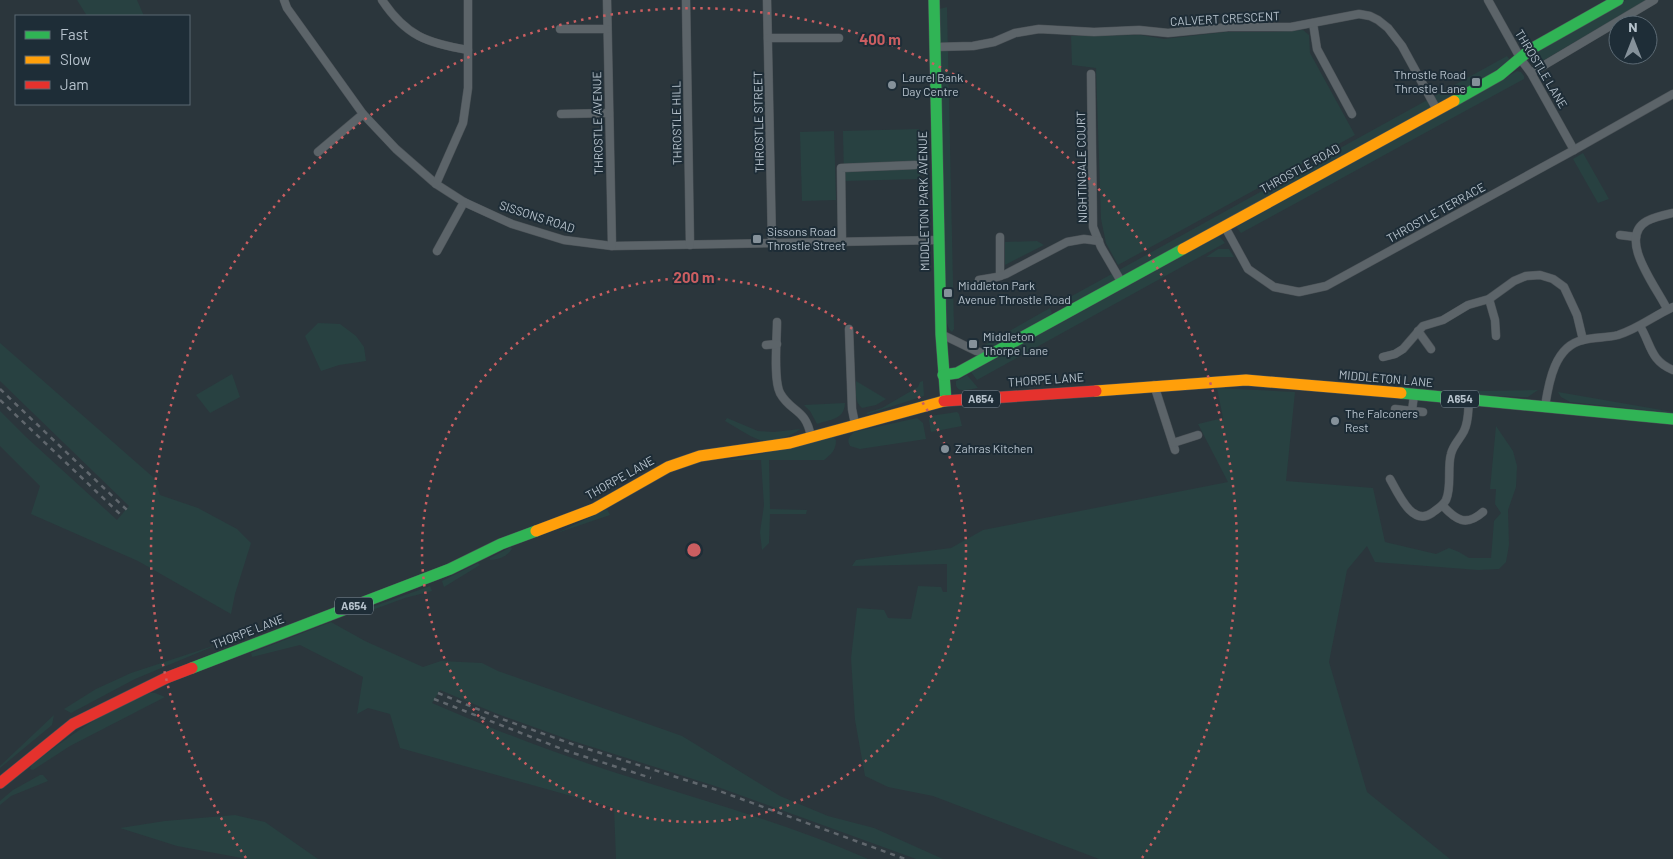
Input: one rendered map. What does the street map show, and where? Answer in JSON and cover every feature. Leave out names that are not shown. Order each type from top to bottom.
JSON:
[{"type":"main road","name":"MIDDLETON PARK AVENUE","points":[[934,0],[941,334],[946,401]]},
{"type":"main road","name":"THROSTLE ROAD","points":[[943,375],[957,373],[991,355],[1500,75],[1531,49],[1618,0]]},
{"type":"main road","name":"THORPE LANE","points":[[0,782],[73,724],[166,678],[450,569],[501,544],[594,509],[668,467],[700,456],[768,447],[946,401],[1246,380]]},
{"type":"main road","name":"MIDDLETON LANE","points":[[1246,380],[1673,419]]},
{"type":"street","name":"SISSONS ROAD","points":[[284,0],[287,8],[363,114],[396,149],[436,184],[464,202],[512,224],[564,240],[612,246],[939,240]]},
{"type":"street","points":[[382,0],[393,16],[413,34],[439,45],[468,50]]},
{"type":"street","points":[[436,184],[463,123],[468,88],[468,0]]},
{"type":"street","name":"THROSTLE AVENUE","points":[[607,0],[612,246]]},
{"type":"street","name":"THROSTLE HILL","points":[[686,0],[690,245]]},
{"type":"street","name":"THROSTLE STREET","points":[[767,0],[772,243]]},
{"type":"street","name":"THROSTLE LANE","points":[[1488,0],[1574,150]]},
{"type":"street","points":[[1531,73],[1654,0]]},
{"type":"street","name":"CALVERT CRESCENT","points":[[935,48],[973,46],[994,42],[1015,33],[1039,30],[1094,32],[1139,30],[1168,33],[1228,27],[1291,27],[1359,14],[1378,20],[1388,28],[1402,46],[1436,110]]},
{"type":"street","points":[[1313,22],[1317,48],[1352,114]]},
{"type":"street","points":[[560,29],[607,29]]},
{"type":"street","points":[[768,38],[839,38]]},
{"type":"street","name":"NIGHTINGALE COURT","points":[[1091,74],[1093,227],[1122,283]]},
{"type":"street","name":"THROSTLE TERRACE","points":[[1226,226],[1248,269],[1274,287],[1299,292],[1326,286],[1673,94]]},
{"type":"street","points":[[561,114],[610,113]]},
{"type":"street","points":[[318,152],[363,114]]},
{"type":"street","points":[[842,242],[841,168],[916,165]]},
{"type":"street","points":[[437,252],[464,202]]},
{"type":"street","points":[[1545,406],[1549,382],[1559,359],[1572,344],[1583,340],[1618,335],[1640,326],[1670,308],[1639,259],[1636,237],[1639,229],[1646,222],[1673,213]]},
{"type":"street","points":[[1620,235],[1636,237]]},
{"type":"street","points":[[1000,237],[1000,276]]},
{"type":"street","points":[[979,280],[1000,276],[1067,242],[1084,239],[1099,241]]},
{"type":"street","points":[[1383,357],[1396,354],[1403,349],[1423,326],[1443,320],[1468,305],[1489,299],[1514,281],[1526,276],[1540,275],[1553,279],[1564,287],[1572,301],[1583,340]]},
{"type":"street","points":[[1489,299],[1496,320],[1496,336]]},
{"type":"street","points":[[777,322],[777,381],[779,392],[806,419],[811,437]]},
{"type":"street","points":[[1640,326],[1656,359],[1673,370]]},
{"type":"street","points":[[849,329],[852,409],[855,424]]},
{"type":"street","points":[[1418,332],[1431,350]]},
{"type":"street","points":[[941,334],[976,351],[991,355]]},
{"type":"street","points":[[766,345],[777,344]]},
{"type":"street","points":[[1154,385],[1174,447],[1198,435]]},
{"type":"street","points":[[1412,411],[1414,395]]},
{"type":"street","points":[[1390,479],[1413,514],[1420,517],[1428,516],[1442,506],[1448,494],[1450,455],[1466,428],[1469,400]]},
{"type":"street","points":[[1395,409],[1423,412]]},
{"type":"street","points":[[1442,506],[1458,520],[1476,519],[1483,512]]},
{"type":"green space","points":[[77,0],[137,0],[144,15],[86,15]]},
{"type":"green space","points":[[1626,0],[1647,0],[1621,15],[1608,15],[1608,23],[1534,66],[1531,61],[1537,54],[1574,29]]},
{"type":"green space","points":[[947,7],[954,329],[952,332],[946,321],[939,9]]},
{"type":"green space","points":[[1303,30],[1309,35],[1310,53],[1355,135],[1118,265],[1106,243],[1101,219],[1096,68],[1072,65],[1071,36],[1140,35],[1164,39],[1225,32]]},
{"type":"green space","points":[[1507,56],[1510,60],[1485,78],[1083,301],[1073,302],[1070,297]]},
{"type":"green space","points":[[1517,71],[1521,72],[1524,79],[1241,233],[1236,227]]},
{"type":"green space","points":[[919,129],[920,179],[844,181],[843,131]]},
{"type":"green space","points":[[834,131],[836,200],[802,201],[800,132]]},
{"type":"green space","points":[[1583,153],[1609,199],[1598,203],[1573,159]]},
{"type":"green space","points":[[1219,236],[1225,243],[977,380],[971,372]]},
{"type":"green space","points":[[1037,241],[1044,245],[1005,265],[1005,242]]},
{"type":"green space","points":[[1218,249],[1229,249],[1234,257],[1206,257]]},
{"type":"green space","points":[[1050,308],[1052,313],[1039,325],[995,349],[984,348],[983,346]]},
{"type":"green space","points":[[318,323],[340,324],[356,336],[364,347],[366,361],[339,365],[321,371],[305,336]]},
{"type":"green space","points":[[0,343],[154,478],[160,495],[198,508],[237,529],[251,543],[235,594],[231,614],[138,561],[31,514],[40,486],[0,446],[0,411],[117,520],[129,506],[0,381]]},
{"type":"green space","points":[[232,374],[240,397],[210,413],[196,395]]},
{"type":"green space","points":[[967,375],[978,388],[960,390],[957,388],[956,381]]},
{"type":"green space","points":[[856,381],[886,399],[876,405],[862,408],[857,399]]},
{"type":"green space","points":[[923,381],[924,396],[868,414],[866,413],[882,408],[918,387],[920,382]]},
{"type":"green space","points":[[1217,388],[1295,392],[1286,481],[1373,488],[1385,542],[1436,554],[1449,548],[1469,558],[1491,558],[1494,521],[1501,513],[1495,504],[1496,489],[1490,489],[1496,426],[1513,451],[1517,466],[1516,487],[1508,510],[1509,545],[1506,562],[1499,569],[1478,570],[1375,562],[1367,546],[1347,570],[1329,662],[1367,792],[1450,859],[1099,859],[933,796],[888,787],[865,776],[855,720],[851,658],[857,608],[884,610],[888,618],[911,619],[918,586],[941,587],[943,592],[947,592],[947,564],[852,566],[856,560],[951,548],[983,530],[1228,482],[1198,424],[1223,418]]},
{"type":"green space","points":[[1538,390],[1528,397],[1425,392]]},
{"type":"green space","points":[[1558,392],[1673,413],[1570,402],[1561,397]]},
{"type":"green space","points":[[845,403],[844,409],[839,416],[817,424],[810,411],[804,405]]},
{"type":"green space","points":[[957,412],[962,426],[931,432],[930,416]]},
{"type":"green space","points":[[727,418],[758,431],[774,432],[800,429],[797,432],[775,440],[764,441],[725,421]]},
{"type":"green space","points":[[917,418],[923,423],[926,439],[860,449],[849,444],[849,438],[854,432]]},
{"type":"green space","points":[[833,437],[836,440],[834,449],[824,460],[769,460],[770,509],[807,510],[806,514],[770,514],[769,543],[762,550],[760,532],[764,505],[761,460],[727,460],[797,447]]},
{"type":"green space","points":[[607,509],[610,515],[557,533]]},
{"type":"green space","points":[[511,547],[510,552],[505,556],[490,560],[490,558]]},
{"type":"green space","points":[[478,563],[480,565],[444,587],[442,581]]},
{"type":"green space","points":[[430,586],[432,591],[405,598],[364,613],[347,616]]},
{"type":"green space","points":[[331,622],[365,641],[423,667],[441,661],[482,663],[498,671],[682,736],[780,796],[828,816],[874,828],[943,859],[916,859],[715,786],[570,740],[495,713],[440,690],[432,703],[510,735],[615,773],[785,827],[868,859],[616,859],[614,808],[400,748],[390,714],[368,708],[357,714],[363,677],[300,645],[252,657],[251,653]]},
{"type":"green space","points":[[219,644],[135,679],[71,713],[64,709],[96,689],[131,673]]},
{"type":"green space","points":[[150,693],[165,697],[70,746],[33,770],[30,769],[32,765],[88,724],[118,707]]},
{"type":"green space","points":[[54,715],[52,725],[0,768],[0,766]]},
{"type":"green space","points":[[43,775],[48,781],[11,796],[0,805],[0,801],[13,790]]},
{"type":"green space","points":[[235,815],[265,822],[318,859],[247,859],[177,846],[120,828],[165,821]]},
{"type":"railway","points":[[0,389],[127,510]]},
{"type":"railway","points":[[0,400],[121,515]]},
{"type":"railway","points":[[438,693],[502,719],[572,744],[714,789],[905,859]]},
{"type":"railway","points":[[434,699],[567,751],[651,778]]},
{"type":"traffic: fast","points":[[934,0],[941,334],[946,401]]},
{"type":"traffic: fast","points":[[1454,101],[1500,75],[1531,49],[1618,0]]},
{"type":"traffic: fast","points":[[943,375],[957,373],[1183,249]]},
{"type":"traffic: fast","points":[[1401,393],[1673,419]]},
{"type":"traffic: fast","points":[[192,668],[450,569],[501,544],[536,531]]},
{"type":"traffic: slow","points":[[1183,249],[1454,101]]},
{"type":"traffic: slow","points":[[1096,391],[1246,380],[1401,393]]},
{"type":"traffic: slow","points":[[536,531],[594,509],[668,467],[700,456],[790,443],[944,401]]},
{"type":"traffic: jam","points":[[944,401],[1096,391]]},
{"type":"traffic: jam","points":[[0,783],[73,724],[166,678],[192,668]]},
{"type":"place","name":"Throstle Road Throstle Lane","points":[[1476,82]]},
{"type":"place","name":"Laurel Bank Day Centre","points":[[892,85]]},
{"type":"place","name":"Sissons Road Throstle Street","points":[[757,239]]},
{"type":"place","name":"Middleton Park Avenue Throstle Road","points":[[948,293]]},
{"type":"place","name":"Middleton Thorpe Lane","points":[[973,344]]},
{"type":"place","name":"The Falconers Rest","points":[[1335,421]]},
{"type":"place","name":"Zahras Kitchen","points":[[945,449]]}]
